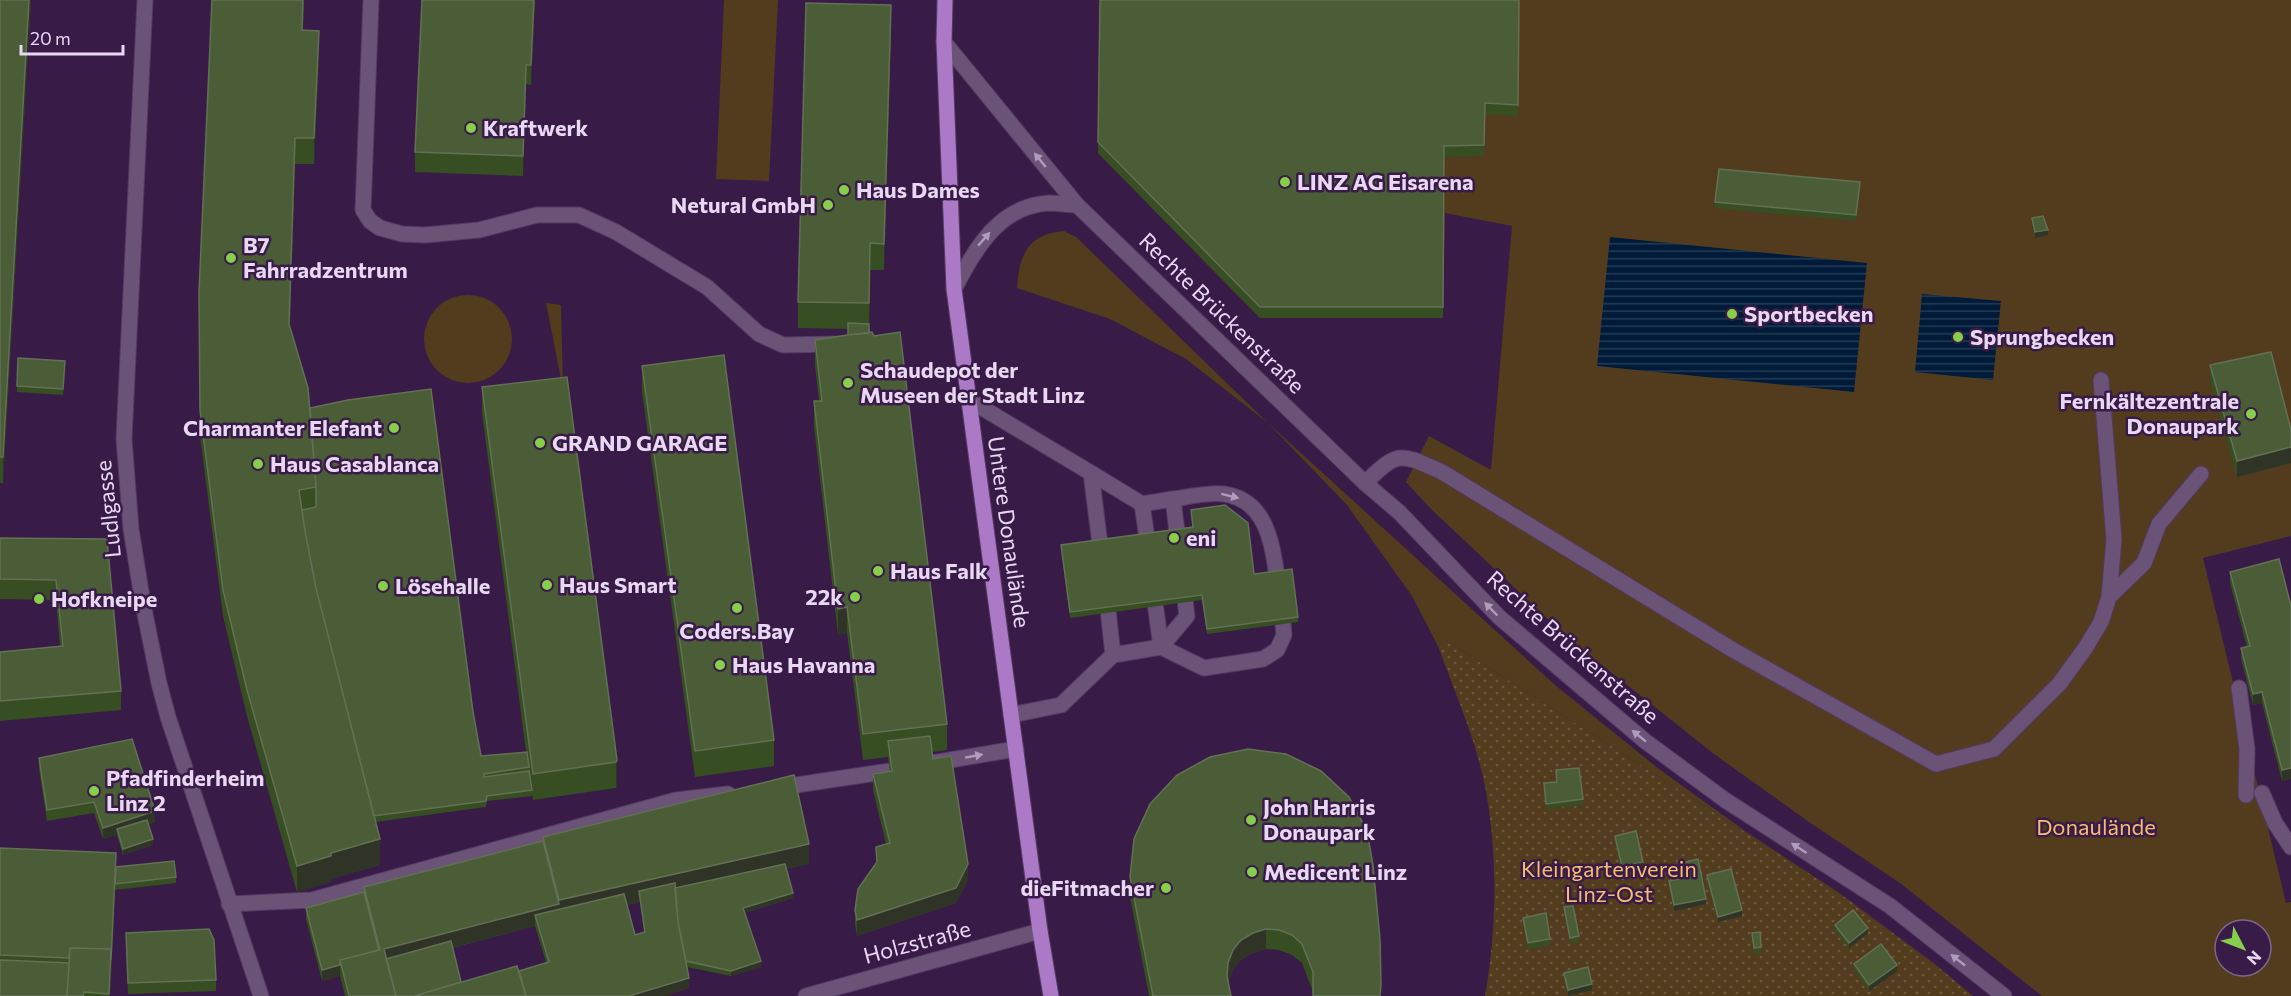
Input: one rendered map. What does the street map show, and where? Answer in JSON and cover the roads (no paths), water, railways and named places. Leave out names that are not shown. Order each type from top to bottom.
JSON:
[{"type":"main road","name":"Untere Donaulände","points":[[945,0],[944,42],[954,289],[1040,930],[1051,996]]},
{"type":"street","name":"Ludlgasse","points":[[145,0],[126,384],[124,440],[127,488],[141,593],[159,683],[229,904],[261,996]]},
{"type":"street","points":[[371,0],[363,210],[370,221],[380,228],[402,234],[425,235],[478,230],[537,215],[579,215],[616,232],[707,286],[759,334],[783,345],[847,343]]},
{"type":"street","name":"Rechte Brückenstraße","points":[[944,42],[1077,205],[1365,483],[1400,513],[1499,617],[1645,741],[1725,800],[1890,906],[2004,996]]},
{"type":"street","points":[[954,289],[974,251],[1004,219],[1020,210],[1048,203],[1077,205]]},
{"type":"street","points":[[1365,483],[1388,461],[1406,457],[1442,472],[1733,650],[1936,764],[1994,749],[2022,724],[2060,683],[2077,661],[2101,622],[2109,597],[2114,539],[2101,380]]},
{"type":"street","points":[[969,400],[1142,504],[1223,494],[1243,499],[1261,515],[1265,524],[1272,541],[1277,577]]},
{"type":"street","points":[[1091,473],[1113,655]]},
{"type":"street","points":[[2109,597],[2144,563],[2159,524],[2201,474]]},
{"type":"street","points":[[1161,646],[1187,616],[1173,499]]},
{"type":"street","points":[[1142,504],[1161,646]]},
{"type":"street","points":[[1011,715],[1061,705],[1113,655],[1161,646],[1204,668],[1263,659],[1277,650],[1284,635],[1283,624]]},
{"type":"street","points":[[2239,688],[2254,794],[2291,847]]},
{"type":"street","points":[[932,763],[1016,749]]},
{"type":"street","points":[[229,904],[312,900],[676,800],[886,771]]},
{"type":"street","name":"Holzstraße","points":[[806,996],[1040,930]]},
{"type":"water","name":"Sportbecken","points":[[1610,237],[1867,263],[1854,392],[1597,366]]},
{"type":"water","name":"Sprungbecken","points":[[1922,294],[2001,301],[1993,380],[1915,372]]},
{"type":"place","name":"Kraftwerk","points":[[471,128]]},
{"type":"place","name":"LINZ AG Eisarena","points":[[1285,182]]},
{"type":"place","name":"Haus Dames","points":[[844,190]]},
{"type":"place","name":"Netural GmbH","points":[[828,205]]},
{"type":"place","name":"B7 Fahrradzentrum","points":[[231,258]]},
{"type":"place","name":"Sportbecken","points":[[1732,314]]},
{"type":"place","name":"Sprungbecken","points":[[1958,337]]},
{"type":"place","name":"Schaudepot der Museen der Stadt Linz","points":[[848,383]]},
{"type":"place","name":"Fernkältezentrale Donaupark","points":[[2251,414]]},
{"type":"place","name":"Charmanter Elefant","points":[[394,428]]},
{"type":"place","name":"GRAND GARAGE","points":[[540,443]]},
{"type":"place","name":"Haus Casablanca","points":[[258,464]]},
{"type":"place","name":"eni","points":[[1174,538]]},
{"type":"place","name":"Haus Falk","points":[[878,571]]},
{"type":"place","name":"Haus Smart","points":[[547,585]]},
{"type":"place","name":"Lösehalle","points":[[383,586]]},
{"type":"place","name":"22k","points":[[855,597]]},
{"type":"place","name":"Hofkneipe","points":[[39,599]]},
{"type":"place","name":"Coders.Bay","points":[[737,608]]},
{"type":"place","name":"Haus Havanna","points":[[720,665]]},
{"type":"place","name":"Pfadfinderheim Linz 2","points":[[94,791]]},
{"type":"place","name":"John Harris Donaupark","points":[[1251,820]]},
{"type":"place","name":"Medicent Linz","points":[[1252,872]]},
{"type":"place","name":"dieFitmacher","points":[[1166,888]]},
{"type":"park label","name":"Donaulände","points":[[2096,827]]},
{"type":"park label","name":"Kleingartenverein Linz-Ost","points":[[1609,882]]}]
